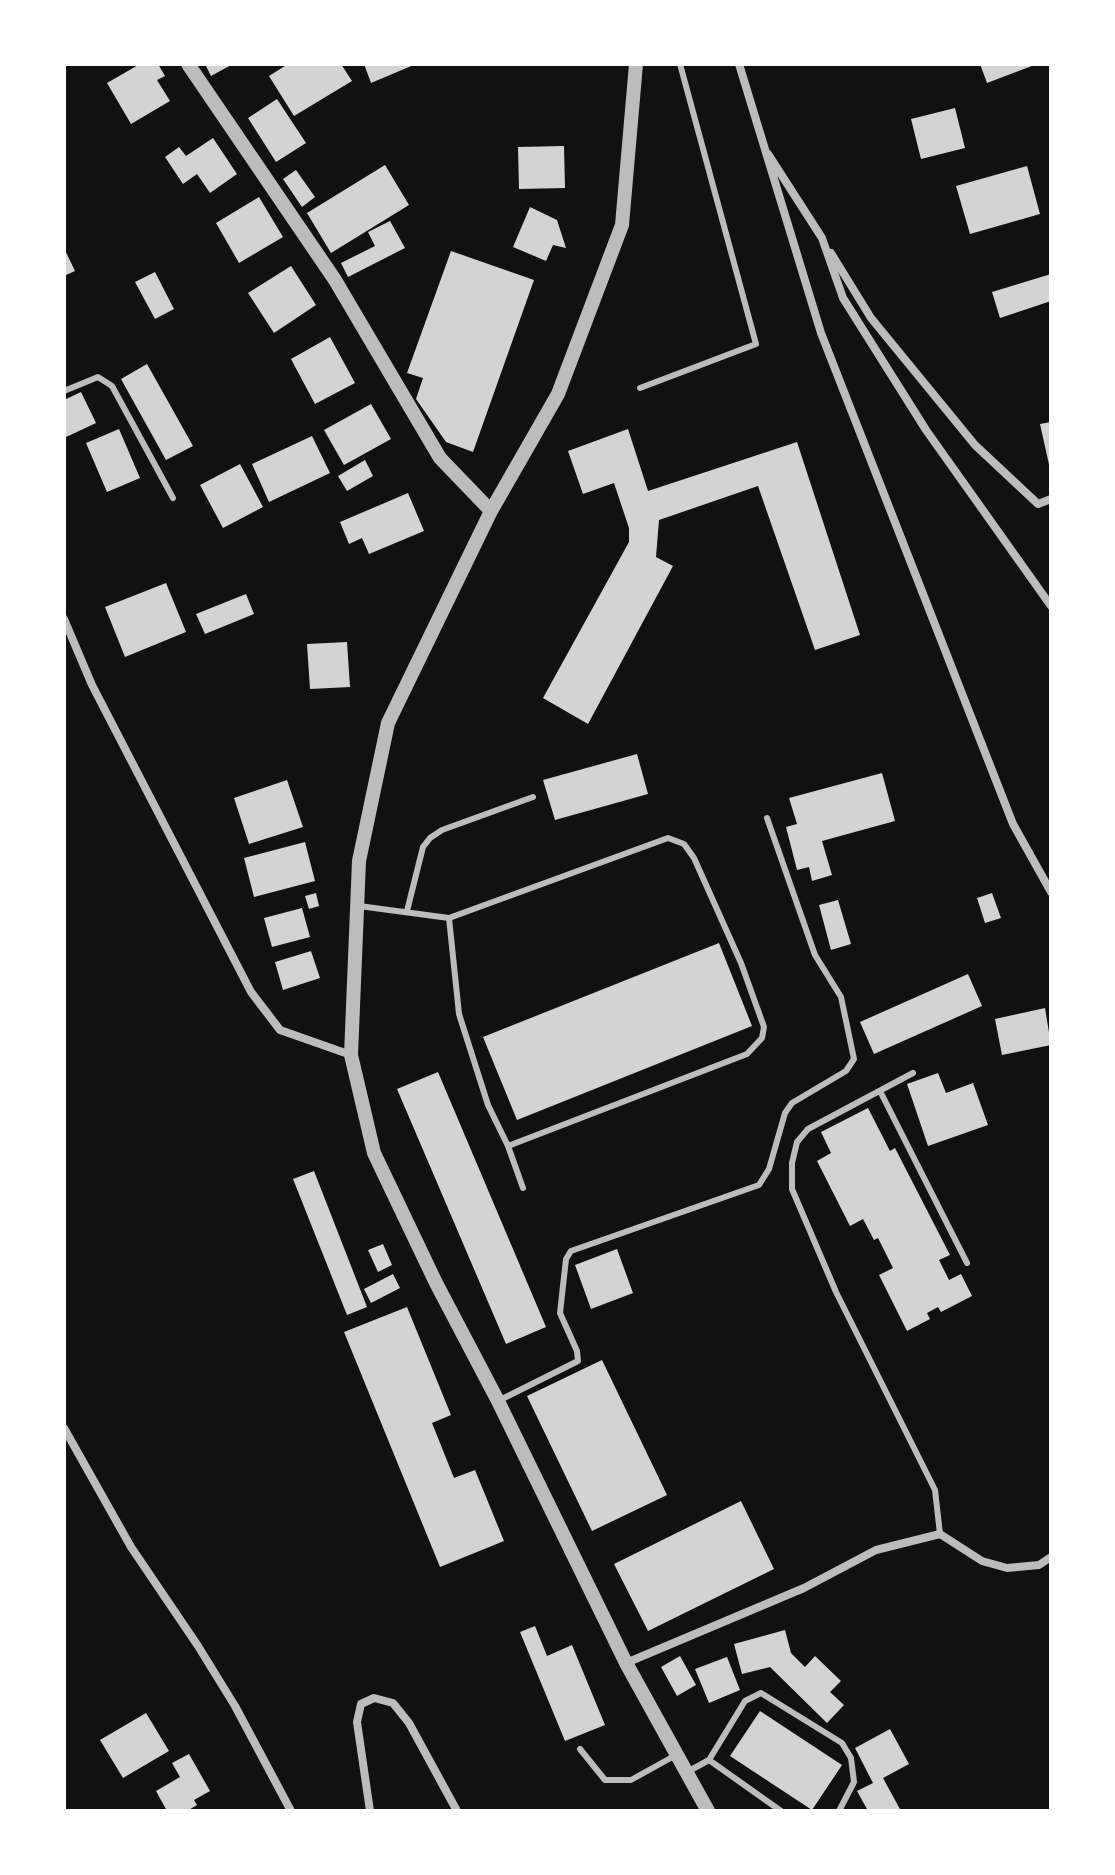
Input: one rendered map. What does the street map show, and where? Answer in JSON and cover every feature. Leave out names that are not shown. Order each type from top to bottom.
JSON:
[{"type":"street","points":[[188,64],[335,280],[440,458],[491,511]]},
{"type":"street","points":[[636,64],[622,225],[558,394],[491,511],[388,723],[359,861],[351,1055],[374,1153],[626,1663],[708,1811]]},
{"type":"street","points":[[739,64],[821,333],[1013,824],[1051,892]]},
{"type":"street","points":[[762,146],[871,318],[975,445],[1038,504],[1051,499]]},
{"type":"street","points":[[822,238],[843,298],[926,430],[1051,606]]},
{"type":"street","points":[[64,619],[92,685],[251,992],[280,1030],[351,1055]]},
{"type":"street","points":[[64,1428],[131,1547],[235,1706],[291,1811]]},
{"type":"street","points":[[626,1663],[804,1588],[876,1550],[940,1534],[982,1561],[1007,1568],[1039,1565],[1051,1557]]},
{"type":"street","points":[[370,1811],[357,1722],[361,1704],[374,1698],[393,1703],[409,1723],[457,1811]]},
{"type":"lane","points":[[640,388],[756,344],[680,64]]},
{"type":"lane","points":[[64,391],[98,377],[112,386],[173,498]]},
{"type":"lane","points":[[407,911],[423,847],[430,838],[442,830],[533,797]]},
{"type":"lane","points":[[498,1401],[578,1361],[577,1351],[560,1313],[566,1259],[571,1251],[759,1185],[769,1169],[785,1113],[792,1103],[846,1071],[854,1059],[841,997],[815,955],[767,818]]},
{"type":"lane","points":[[359,906],[449,918],[668,838],[684,844],[694,858],[741,963],[764,1027],[762,1038],[747,1054],[508,1146]]},
{"type":"lane","points":[[449,918],[459,1014],[488,1105],[508,1146],[523,1188]]},
{"type":"lane","points":[[913,1073],[808,1129],[797,1142],[794,1152],[792,1189],[836,1292],[935,1490],[940,1534]]},
{"type":"lane","points":[[880,1091],[967,1263]]},
{"type":"lane","points":[[687,1773],[709,1760],[745,1701],[761,1693],[842,1743],[851,1758],[854,1782],[839,1811]]},
{"type":"lane","points":[[580,1749],[605,1780],[631,1780],[676,1755]]},
{"type":"lane","points":[[709,1760],[781,1811]]},
{"type":"building","points":[[140,64],[158,64],[165,76],[157,80],[170,101],[131,124],[107,83]]},
{"type":"building","points":[[205,64],[233,64],[211,76]]},
{"type":"building","points":[[288,64],[341,64],[352,81],[294,116],[269,76]]},
{"type":"building","points":[[364,64],[416,64],[371,83]]},
{"type":"building","points":[[980,64],[1037,64],[987,83]]},
{"type":"building","points":[[277,99],[306,143],[276,162],[248,118]]},
{"type":"building","points":[[955,108],[965,148],[921,159],[911,119]]},
{"type":"building","points":[[213,138],[237,174],[210,193],[197,174],[183,184],[165,157],[179,147],[186,156]]},
{"type":"building","points":[[564,146],[565,188],[519,189],[518,147]]},
{"type":"building","points":[[385,165],[409,205],[331,253],[307,213]]},
{"type":"building","points":[[1027,166],[1040,214],[970,234],[956,186]]},
{"type":"building","points":[[296,170],[315,197],[302,207],[283,179]]},
{"type":"building","points":[[259,197],[283,237],[239,263],[216,223]]},
{"type":"building","points":[[530,207],[557,220],[566,248],[553,245],[546,261],[513,247]]},
{"type":"building","points":[[390,221],[405,248],[348,277],[341,263],[375,246],[368,232]]},
{"type":"building","points":[[64,248],[75,271],[64,276]]},
{"type":"building","points":[[451,251],[534,280],[473,452],[446,442],[416,399],[423,378],[407,373]]},
{"type":"building","points":[[291,266],[316,305],[274,333],[248,293]]},
{"type":"building","points":[[155,272],[174,309],[155,319],[135,282]]},
{"type":"building","points":[[1051,274],[1051,301],[1000,318],[992,292]]},
{"type":"building","points":[[330,337],[355,383],[315,404],[291,359]]},
{"type":"building","points":[[147,364],[193,446],[166,460],[121,379]]},
{"type":"building","points":[[81,392],[96,423],[64,438],[64,400]]},
{"type":"building","points":[[371,404],[391,439],[344,465],[324,430]]},
{"type":"building","points":[[1051,422],[1051,469],[1050,469],[1040,424]]},
{"type":"building","points":[[119,429],[140,478],[107,492],[86,443]]},
{"type":"building","points":[[628,429],[648,491],[797,442],[860,635],[815,650],[758,486],[659,520],[656,557],[673,566],[588,724],[543,698],[629,542],[629,528],[614,483],[583,494],[568,451]]},
{"type":"building","points":[[312,436],[330,473],[269,502],[252,464]]},
{"type":"building","points":[[365,460],[373,476],[347,491],[338,476]]},
{"type":"building","points":[[240,464],[263,507],[223,528],[200,485]]},
{"type":"building","points":[[408,493],[424,531],[369,554],[362,538],[349,544],[340,522]]},
{"type":"building","points":[[166,583],[186,632],[125,657],[105,607]]},
{"type":"building","points":[[246,594],[254,614],[205,634],[196,614]]},
{"type":"building","points":[[347,642],[350,687],[310,689],[307,644]]},
{"type":"building","points":[[637,754],[648,794],[555,820],[543,780]]},
{"type":"building","points":[[882,773],[895,821],[822,841],[832,875],[812,881],[809,867],[797,870],[786,827],[797,824],[789,798]]},
{"type":"building","points":[[287,780],[303,827],[249,844],[234,798]]},
{"type":"building","points":[[305,842],[315,881],[254,897],[244,858]]},
{"type":"building","points":[[316,893],[319,906],[309,909],[305,896]]},
{"type":"building","points":[[992,893],[1001,918],[985,923],[977,898]]},
{"type":"building","points":[[838,900],[851,944],[831,950],[819,905]]},
{"type":"building","points":[[302,908],[310,937],[272,947],[264,918]]},
{"type":"building","points":[[719,943],[752,1026],[517,1120],[483,1037]]},
{"type":"building","points":[[311,951],[320,978],[283,990],[275,962]]},
{"type":"building","points":[[968,974],[982,1006],[874,1054],[860,1022]]},
{"type":"building","points":[[1045,1008],[1051,1045],[1002,1055],[995,1019]]},
{"type":"building","points":[[438,1072],[546,1327],[506,1344],[397,1089]]},
{"type":"building","points":[[938,1073],[946,1093],[973,1083],[988,1125],[928,1146],[907,1084]]},
{"type":"building","points":[[868,1108],[890,1151],[895,1148],[950,1255],[939,1260],[949,1280],[961,1274],[972,1296],[941,1312],[938,1307],[927,1313],[930,1319],[907,1331],[879,1275],[893,1268],[878,1238],[874,1240],[863,1219],[850,1226],[817,1161],[831,1153],[821,1132]]},
{"type":"building","points":[[314,1171],[367,1307],[347,1315],[293,1179]]},
{"type":"building","points":[[383,1244],[392,1265],[378,1272],[368,1250]]},
{"type":"building","points":[[617,1249],[633,1293],[591,1309],[575,1265]]},
{"type":"building","points":[[393,1274],[400,1288],[371,1303],[364,1289]]},
{"type":"building","points":[[407,1307],[451,1415],[432,1423],[454,1478],[475,1470],[504,1541],[440,1567],[344,1332]]},
{"type":"building","points":[[602,1360],[667,1495],[592,1531],[527,1396]]},
{"type":"building","points":[[741,1501],[774,1569],[648,1631],[614,1564]]},
{"type":"building","points":[[535,1626],[547,1656],[572,1645],[605,1725],[565,1741],[520,1632]]},
{"type":"building","points":[[785,1630],[791,1653],[805,1667],[815,1656],[841,1681],[830,1692],[844,1705],[827,1723],[770,1667],[742,1674],[734,1644]]},
{"type":"building","points":[[680,1656],[696,1685],[677,1696],[661,1667]]},
{"type":"building","points":[[727,1657],[740,1690],[709,1703],[695,1669]]},
{"type":"building","points":[[760,1711],[842,1765],[812,1810],[730,1756]]},
{"type":"building","points":[[146,1713],[169,1751],[123,1778],[100,1740]]},
{"type":"building","points":[[890,1729],[909,1764],[883,1778],[901,1811],[868,1811],[857,1791],[873,1783],[855,1748]]},
{"type":"building","points":[[189,1754],[210,1791],[194,1800],[197,1805],[187,1811],[167,1811],[156,1791],[180,1777],[172,1763]]}]
